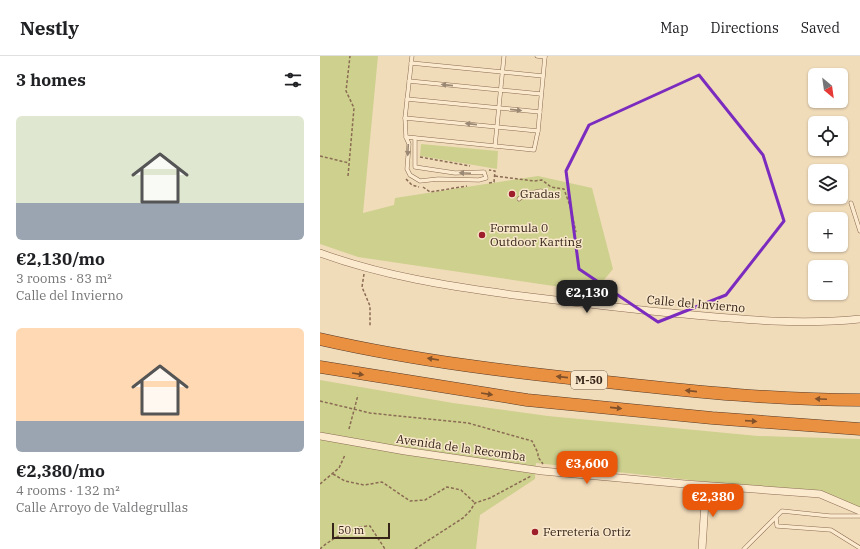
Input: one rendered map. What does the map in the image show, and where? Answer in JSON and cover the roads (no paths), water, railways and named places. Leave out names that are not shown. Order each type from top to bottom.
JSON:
[{"type":"highway","name":"M-50","points":[[320,339],[358,348],[547,376],[712,393],[860,400]]},
{"type":"highway","name":"M-50","points":[[320,367],[527,400],[712,418],[860,429]]},
{"type":"street","name":"Calle del Invierno","points":[[320,253],[365,268],[443,286],[573,302],[758,321],[810,322],[860,319]]},
{"type":"street","name":"Avenida de la Recomba","points":[[320,436],[405,451],[542,471],[706,486],[820,494],[860,511]]},
{"type":"street","points":[[702,549],[706,486]]},
{"type":"lane","points":[[412,56],[405,118],[406,137],[409,144],[407,168],[410,175],[414,179],[420,181],[438,179],[479,180],[486,178],[484,172],[471,174],[419,169],[415,167],[415,138]]},
{"type":"lane","points":[[495,146],[504,56]]},
{"type":"lane","points":[[406,137],[534,150],[538,131],[545,56],[537,56]]},
{"type":"lane","points":[[411,63],[543,76]]},
{"type":"lane","points":[[409,81],[541,94]]},
{"type":"lane","points":[[407,99],[540,112]]},
{"type":"lane","points":[[405,118],[538,131]]},
{"type":"lane","points":[[519,200],[525,194],[541,191],[543,194]]},
{"type":"lane","points":[[851,203],[860,231]]},
{"type":"lane","points":[[744,549],[782,511],[860,516]]},
{"type":"lane","points":[[776,518],[777,526],[831,530],[860,548]]},
{"type":"place","name":"Gradas","points":[[512,194]]},
{"type":"place","name":"Formula 0 Outdoor Karting","points":[[482,235]]},
{"type":"place","name":"Ferretería Ortiz","points":[[535,532]]}]
